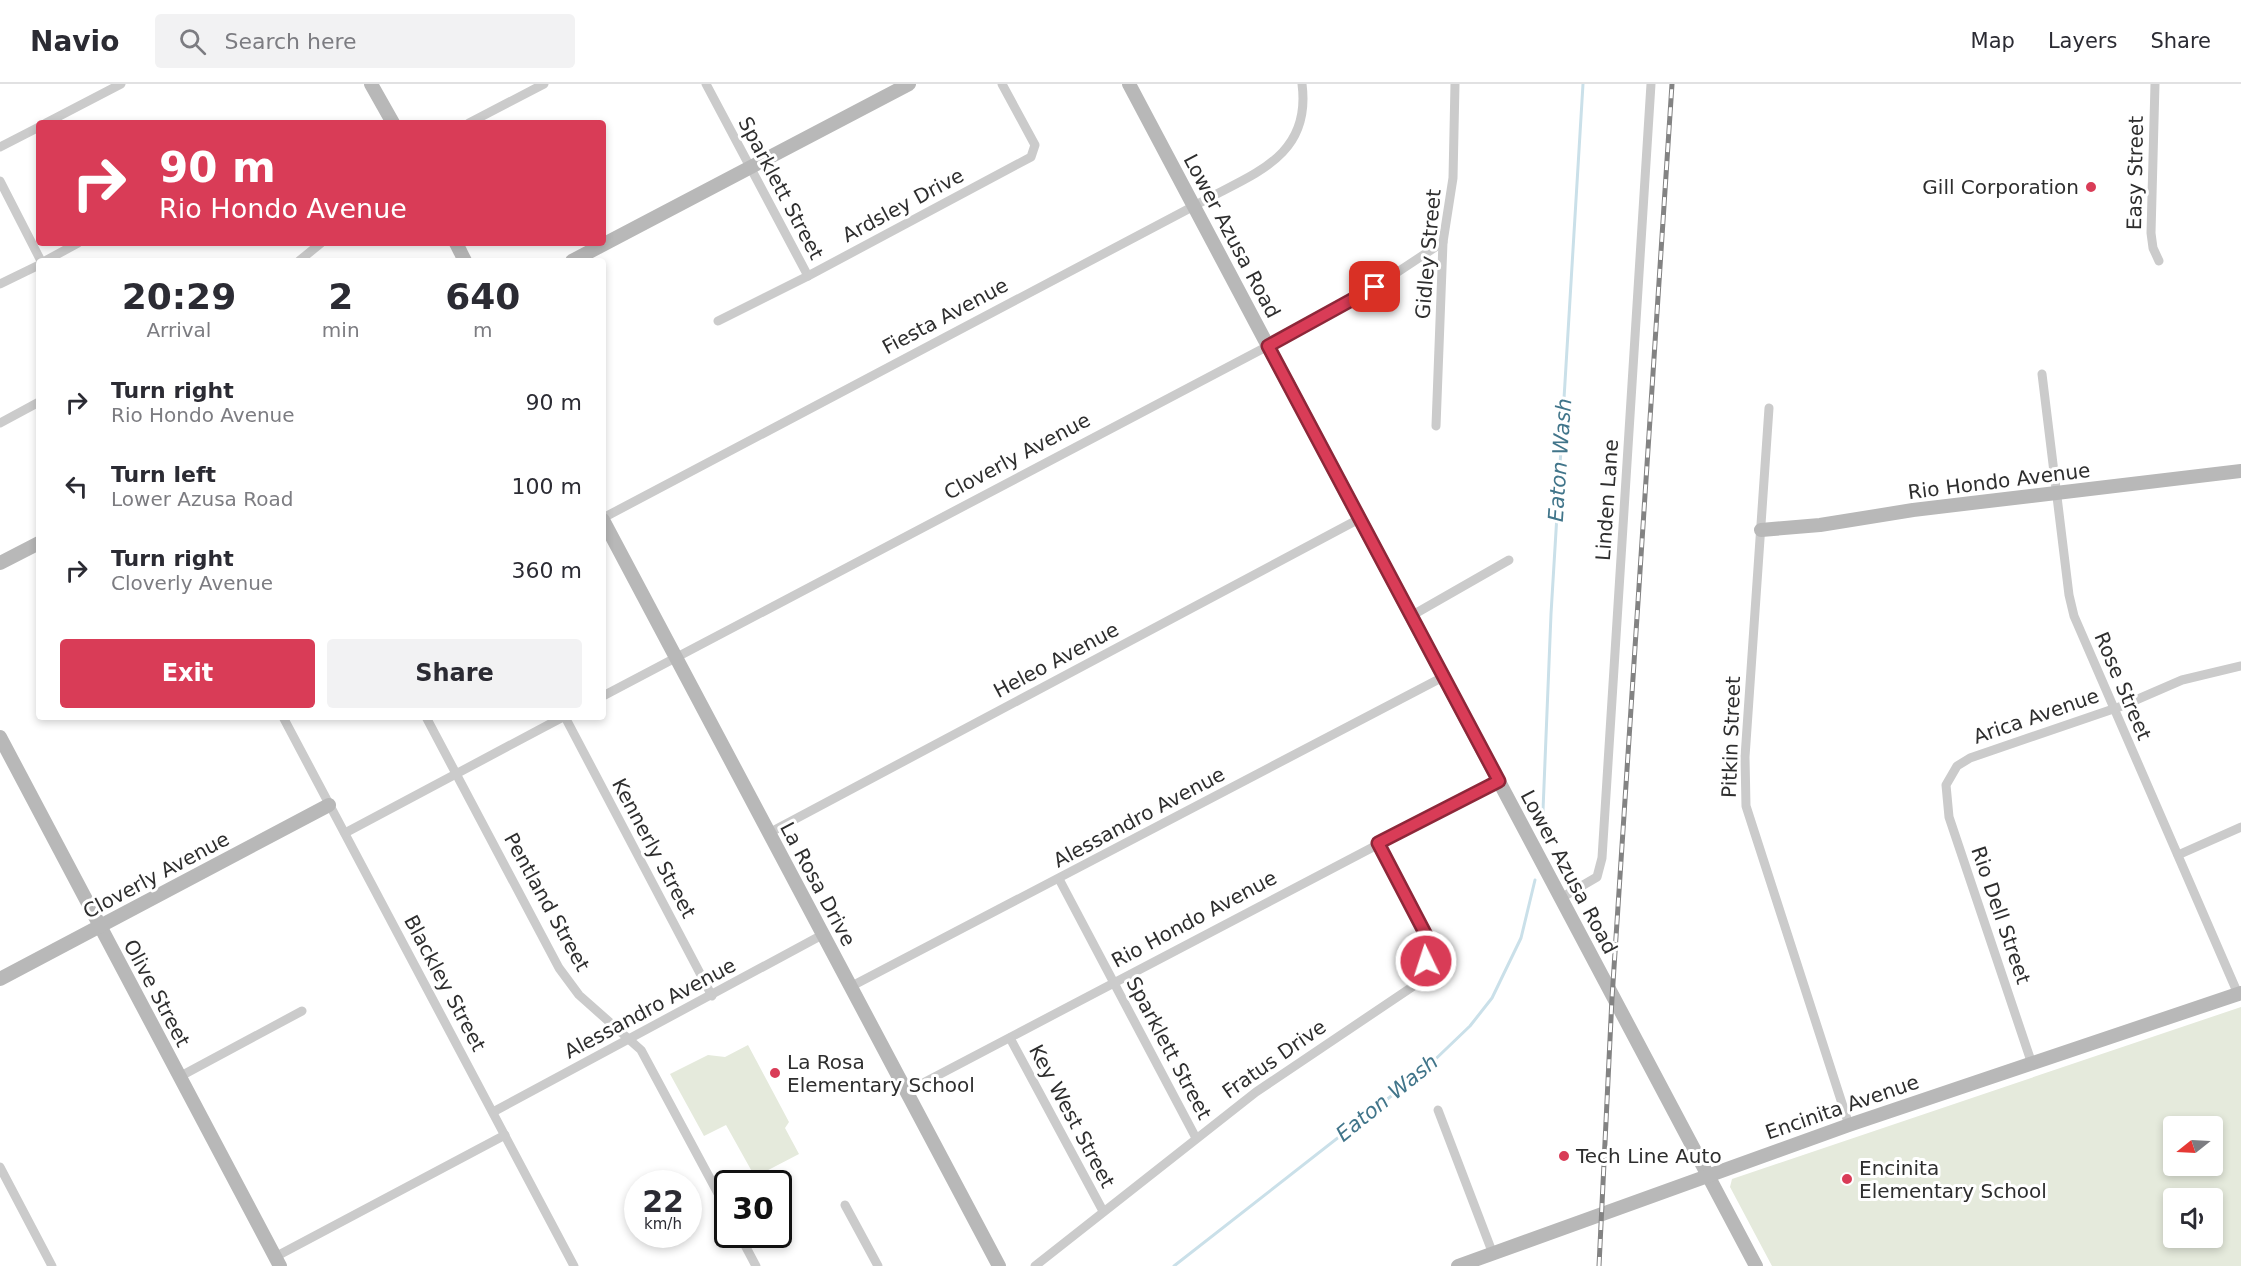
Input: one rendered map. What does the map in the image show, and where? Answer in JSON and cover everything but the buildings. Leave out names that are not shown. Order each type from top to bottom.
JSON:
[{"type":"street","points":[[52,120],[121,84]]},
{"type":"street","points":[[371,84],[391,120]]},
{"type":"street","points":[[475,120],[544,84]]},
{"type":"street","name":"Sparklett Street","points":[[706,84],[808,276]]},
{"type":"street","points":[[606,243],[909,84]]},
{"type":"street","name":"Ardsley Drive","points":[[718,321],[808,276],[1031,157],[1035,145],[1002,84]]},
{"type":"street","name":"Lower Azusa Road","points":[[1129,84],[1755,1266]]},
{"type":"street","name":"Fiesta Avenue","points":[[606,517],[1194,206],[1272,162],[1290,147],[1296,136],[1304,110],[1302,84]]},
{"type":"street","name":"Gidley Street","points":[[1436,426],[1443,242],[1453,178],[1455,84]]},
{"type":"street","name":"Linden Lane","points":[[1561,898],[1597,877],[1602,858],[1651,84]]},
{"type":"street","name":"Easy Street","points":[[2155,84],[2151,233],[2153,248],[2159,261]]},
{"type":"street","points":[[0,147],[36,129]]},
{"type":"street","points":[[0,181],[40,258]]},
{"type":"street","name":"Cloverly Avenue","points":[[606,694],[1268,346],[1375,287],[1443,242]]},
{"type":"street","points":[[50,258],[72,246]]},
{"type":"street","points":[[303,258],[317,246]]},
{"type":"street","points":[[578,258],[601,246]]},
{"type":"street","points":[[0,284],[36,265]]},
{"type":"street","name":"Rose Street","points":[[2042,374],[2071,606],[2112,709],[2240,994]]},
{"type":"street","points":[[0,423],[36,404]]},
{"type":"street","name":"Pitkin Street","points":[[1769,408],[1744,757],[1746,807],[1849,1125]]},
{"type":"street","name":"Rio Hondo Avenue","points":[[1761,530],[1785,530],[1952,505],[2056,495],[2241,471]]},
{"type":"street","name":"Heleo Avenue","points":[[769,833],[1359,519]]},
{"type":"street","name":"La Rosa Drive","points":[[606,525],[999,1266]]},
{"type":"street","points":[[0,563],[36,545]]},
{"type":"street","points":[[1411,616],[1509,561]]},
{"type":"street","name":"Arica Avenue","points":[[1949,776],[1957,766],[1984,752],[2112,709],[2182,680],[2241,666]]},
{"type":"street","name":"Alessandro Avenue","points":[[850,987],[1443,677]]},
{"type":"street","name":"Blackley Street","points":[[285,720],[574,1266]]},
{"type":"street","name":"Pentland Street","points":[[428,720],[559,968],[579,995],[640,1050],[714,1186]]},
{"type":"street","points":[[345,833],[558,720]]},
{"type":"street","name":"Kennerly Street","points":[[566,720],[712,996]]},
{"type":"street","name":"Olive Street","points":[[0,737],[277,1261]]},
{"type":"street","name":"Rio Dell Street","points":[[1949,776],[1945,799],[1949,817],[2032,1064]]},
{"type":"street","name":"Rio Hondo Avenue","points":[[906,1092],[1499,781]]},
{"type":"street","name":"Cloverly Avenue","points":[[0,979],[329,805]]},
{"type":"street","points":[[2178,855],[2241,827]]},
{"type":"street","name":"Fratus Drive","points":[[1035,1266],[1196,1138],[1286,1071],[1418,983],[1426,961],[1426,935],[1378,843]]},
{"type":"street","name":"Sparklett Street","points":[[1059,879],[1196,1138]]},
{"type":"street","name":"Alessandro Avenue","points":[[494,1112],[822,935]]},
{"type":"street","name":"Encinita Avenue","points":[[1458,1266],[1849,1125],[2240,994]]},
{"type":"street","points":[[179,1077],[302,1011]]},
{"type":"street","name":"Key West Street","points":[[1010,1038],[1103,1211]]},
{"type":"street","points":[[1438,1110],[1493,1254]]},
{"type":"street","points":[[277,1261],[505,1136]]},
{"type":"street","points":[[0,1167],[52,1266]]},
{"type":"street","points":[[845,1205],[878,1266]]},
{"type":"street","points":[[746,1248],[756,1266]]},
{"type":"shaded area","points":[[2241,1007],[2241,1266],[1772,1266],[1730,1187],[1732,1179]]},
{"type":"shaded area","points":[[748,1045],[789,1122],[785,1128],[799,1154],[768,1170],[751,1170],[726,1125],[704,1136],[670,1074],[708,1055],[725,1057]]},
{"type":"waterway","name":"Eaton Wash","points":[[1542,835],[1551,614],[1583,84]]},
{"type":"waterway","name":"Eaton Wash","points":[[1174,1266],[1422,1072],[1470,1026],[1492,998],[1521,938],[1535,880]]},
{"type":"railway","points":[[1599,1266],[1612,998],[1672,84]]},
{"type":"place","name":"Gill Corporation","points":[[2091,187]]},
{"type":"place","name":"La Rosa Elementary School","points":[[775,1073]]},
{"type":"place","name":"Tech Line Auto","points":[[1564,1156]]},
{"type":"place","name":"Encinita Elementary School","points":[[1847,1179]]},
{"type":"route","points":[[1375,287],[1325,312],[1268,346],[1499,781],[1378,843],[1426,935],[1428,948],[1426,961]]}]
